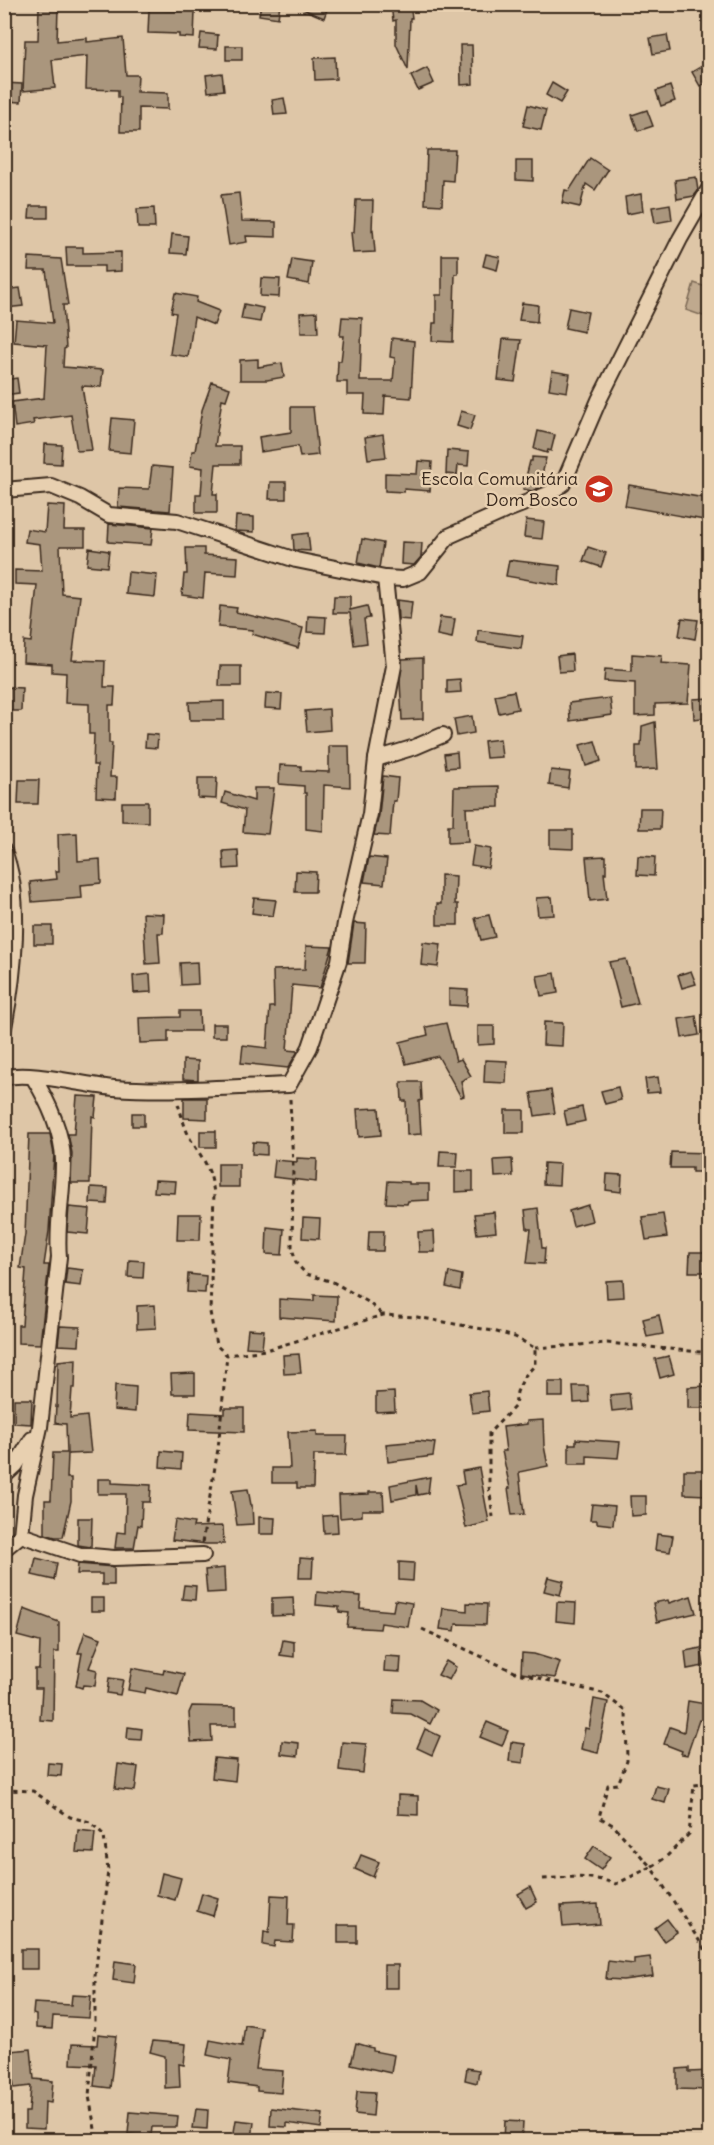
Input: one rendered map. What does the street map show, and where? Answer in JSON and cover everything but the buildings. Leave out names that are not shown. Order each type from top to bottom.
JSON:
[{"type":"street","points":[[4,490],[51,486],[80,498],[109,515],[177,521],[296,560],[384,578],[403,579],[420,572],[449,536],[548,494],[563,484],[600,400],[680,239],[710,187]]},
{"type":"street","points":[[4,1078],[33,1077],[114,1088],[204,1090],[289,1085],[310,1047],[339,961],[345,923],[370,814],[376,759],[394,666],[384,578]]},
{"type":"street","points":[[376,759],[415,747],[443,735]]},
{"type":"street","points":[[4,851],[13,881],[14,923],[10,998],[4,1027]]},
{"type":"street","points":[[4,1549],[21,1535],[25,1495],[40,1427],[59,1257],[57,1242],[64,1162],[58,1134],[44,1094],[33,1077]]},
{"type":"street","points":[[4,1476],[16,1465],[40,1427]]},
{"type":"street","points":[[21,1535],[80,1554],[114,1558],[202,1555]]},
{"type":"path","points":[[289,1085],[293,1166],[292,1247],[296,1263],[306,1274],[333,1282],[368,1302],[383,1315]]},
{"type":"path","points":[[173,1088],[186,1130],[202,1154],[212,1182],[214,1194],[210,1312],[216,1345],[227,1355],[266,1350],[383,1315],[417,1317],[493,1330],[515,1337],[535,1348],[607,1343],[710,1353]]},
{"type":"path","points":[[493,1517],[489,1486],[489,1433],[515,1406],[517,1392],[524,1377],[535,1365],[535,1348]]},
{"type":"path","points":[[202,1555],[208,1501],[215,1476],[227,1355]]},
{"type":"path","points":[[422,1629],[517,1673],[602,1693],[626,1711],[627,1761],[618,1784],[608,1785],[599,1817],[613,1826],[651,1867],[710,1958]]},
{"type":"path","points":[[543,1880],[577,1876],[602,1879],[616,1884],[651,1867],[665,1858],[688,1834],[694,1785],[710,1783]]},
{"type":"path","points":[[4,1790],[33,1791],[70,1817],[90,1822],[104,1835],[108,1871],[95,1976],[90,2096],[97,2140]]},
{"type":"shaded area","points":[[694,283],[709,288],[709,318],[686,310]]},
{"type":"place","name":"Escola Comunitária Dom Bosco","points":[[599,489]]}]
